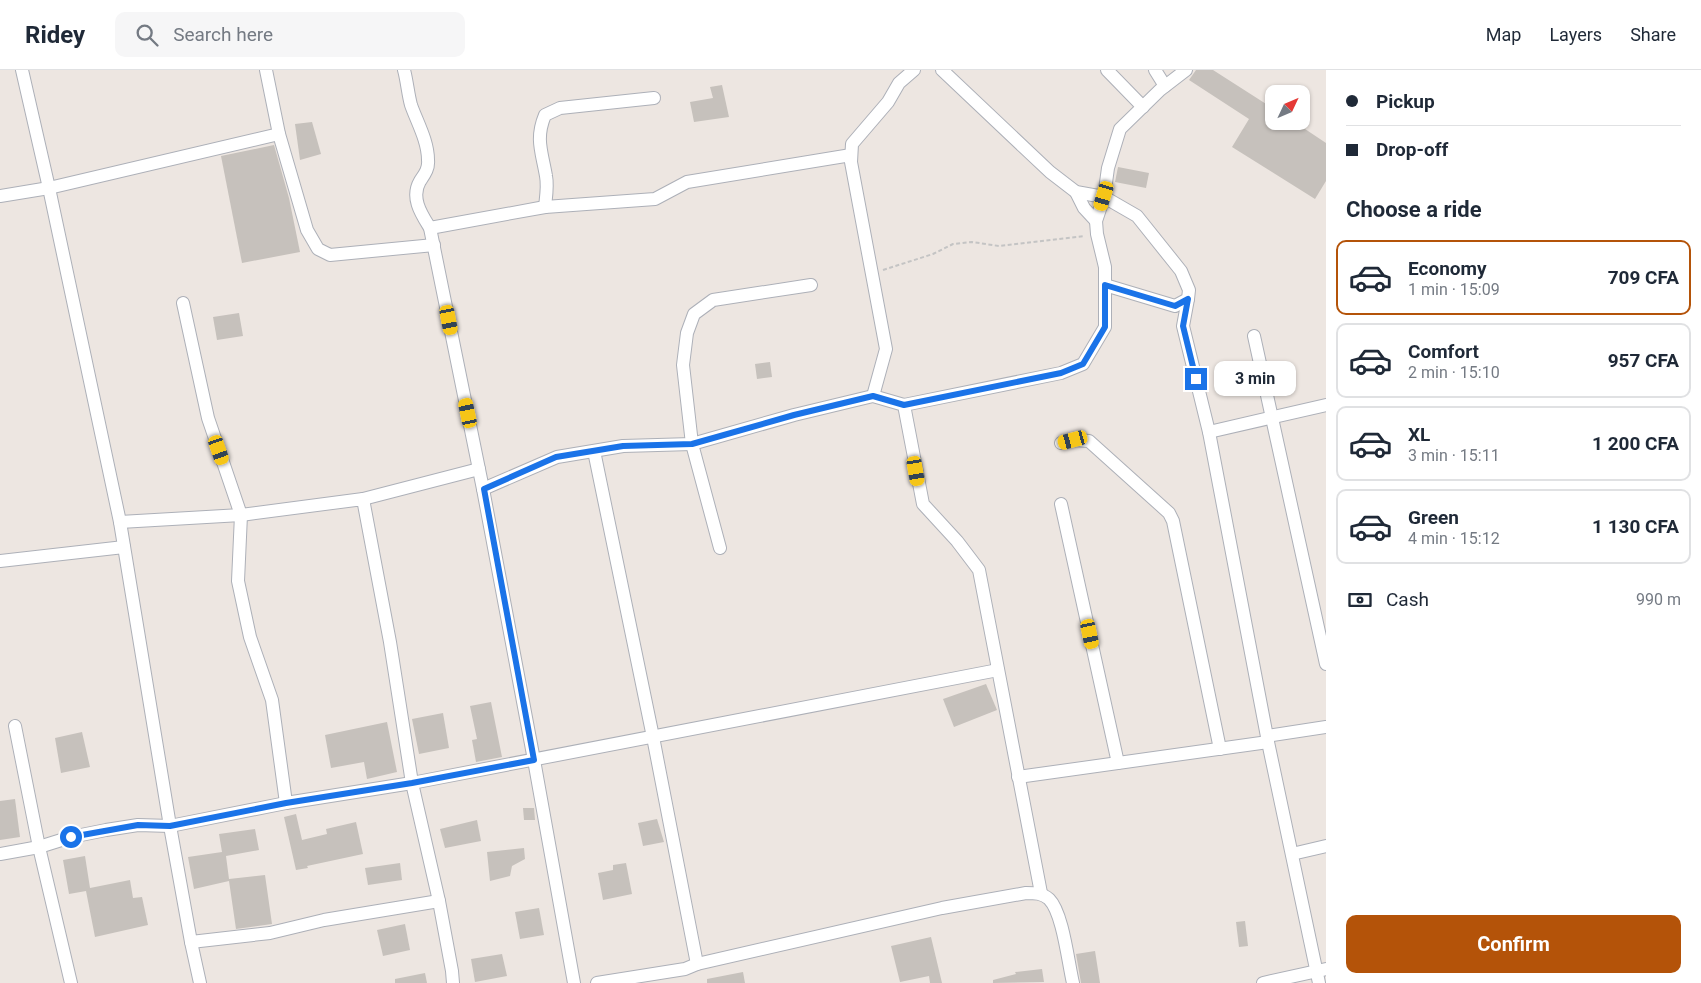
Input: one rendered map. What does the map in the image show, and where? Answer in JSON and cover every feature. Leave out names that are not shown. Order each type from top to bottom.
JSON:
[{"type":"street","points":[[22,70],[120,522],[170,826],[200,983]]},
{"type":"street","points":[[266,70],[278,134],[307,230],[318,249],[330,255],[434,245]]},
{"type":"street","points":[[404,70],[410,102],[429,161],[425,174],[418,183],[416,196],[418,208],[430,228],[434,245],[484,489],[574,983]]},
{"type":"street","points":[[873,396],[886,349],[851,162],[852,144],[888,102],[899,83],[914,70]]},
{"type":"street","points":[[942,70],[1050,172],[1076,192],[1084,208],[1096,221]]},
{"type":"street","points":[[1106,70],[1143,107]]},
{"type":"street","points":[[1155,70],[1165,86]]},
{"type":"street","points":[[484,489],[556,457],[623,446],[692,444],[794,415],[873,396],[904,405],[1061,373],[1083,364],[1105,327],[1105,267],[1097,234],[1096,221],[1104,196],[1108,168],[1120,129],[1165,86],[1186,70]]},
{"type":"street","points":[[545,207],[547,178],[540,150],[540,128],[545,115],[560,108],[654,98]]},
{"type":"street","points":[[0,196],[49,188],[278,134]]},
{"type":"street","points":[[430,228],[545,207],[655,199],[687,182],[851,155]]},
{"type":"street","points":[[1076,192],[1104,196],[1137,216],[1181,271],[1189,290],[1183,326],[1209,432],[1267,739],[1321,975],[1263,983]]},
{"type":"street","points":[[720,548],[692,444],[683,364],[686,333],[694,314],[713,300],[811,285]]},
{"type":"street","points":[[1105,285],[1175,306],[1188,299]]},
{"type":"street","points":[[182,303],[208,418],[241,514],[238,581],[250,637],[272,700],[286,803]]},
{"type":"street","points":[[1254,336],[1326,664]]},
{"type":"street","points":[[904,405],[923,504],[957,541],[979,570],[1041,893]]},
{"type":"street","points":[[1209,432],[1326,405]]},
{"type":"street","points":[[1061,443],[1073,440],[1089,441],[1169,513],[1173,521],[1220,749]]},
{"type":"street","points":[[594,451],[653,737],[697,964]]},
{"type":"street","points":[[120,522],[241,514],[363,500],[479,469]]},
{"type":"street","points":[[363,500],[390,642],[412,783],[440,901],[452,971],[452,983]]},
{"type":"street","points":[[1062,504],[1118,763]]},
{"type":"street","points":[[0,561],[124,547]]},
{"type":"street","points":[[0,854],[39,847],[71,837],[138,825],[170,826],[286,803],[412,783],[998,670]]},
{"type":"street","points":[[15,726],[39,847],[71,983]]},
{"type":"street","points":[[1018,777],[1220,749],[1326,727]]},
{"type":"street","points":[[1292,854],[1326,846]]},
{"type":"street","points":[[597,983],[685,969],[697,964],[942,908],[1026,893],[1041,893],[1049,899],[1058,915],[1073,983]]},
{"type":"street","points":[[191,942],[270,933],[324,920],[440,901]]},
{"type":"path","points":[[873,274],[933,254],[953,244],[972,242],[999,246],[1097,234]]},
{"type":"building","points":[[1196,70],[1213,70],[1265,103],[1265,130],[1306,130],[1326,143],[1326,181],[1315,199],[1232,147],[1249,119],[1189,80]]},
{"type":"building","points":[[722,85],[729,117],[694,122],[690,102],[713,98],[710,87]]},
{"type":"building","points":[[312,122],[321,154],[300,160],[295,124]]},
{"type":"building","points":[[274,145],[289,198],[300,252],[242,263],[221,156]]},
{"type":"building","points":[[1118,167],[1149,173],[1146,188],[1115,182]]},
{"type":"building","points":[[239,313],[243,336],[217,340],[213,317]]},
{"type":"building","points":[[770,362],[772,377],[757,379],[755,364]]},
{"type":"building","points":[[986,684],[997,710],[954,727],[943,699]]},
{"type":"building","points":[[491,702],[502,757],[476,762],[472,740],[477,739],[470,706]]},
{"type":"building","points":[[443,713],[449,748],[419,754],[412,719]]},
{"type":"building","points":[[387,722],[397,772],[367,779],[364,762],[331,768],[325,735]]},
{"type":"building","points":[[82,732],[90,767],[61,773],[55,738]]},
{"type":"building","points":[[15,799],[20,837],[0,840],[0,801]]},
{"type":"building","points":[[523,808],[534,808],[535,820],[524,820]]},
{"type":"building","points":[[296,814],[302,840],[327,834],[326,829],[356,822],[363,854],[296,870],[284,817]]},
{"type":"building","points":[[657,819],[664,842],[643,846],[638,823]]},
{"type":"building","points":[[477,820],[481,841],[445,848],[440,829]]},
{"type":"building","points":[[255,829],[259,850],[226,856],[229,879],[265,875],[272,924],[236,929],[229,881],[194,889],[188,857],[222,852],[219,834]]},
{"type":"building","points":[[524,848],[525,859],[512,866],[510,876],[490,881],[487,852]]},
{"type":"building","points":[[85,856],[90,888],[130,880],[133,898],[142,897],[148,925],[95,937],[86,891],[69,894],[63,860]]},
{"type":"building","points":[[400,863],[402,880],[368,885],[365,868]]},
{"type":"building","points":[[626,863],[632,894],[603,900],[598,873],[613,870],[613,865]]},
{"type":"building","points":[[539,908],[544,935],[520,939],[515,912]]},
{"type":"building","points":[[1245,921],[1248,946],[1239,947],[1236,922]]},
{"type":"building","points":[[405,924],[410,950],[383,956],[377,930]]},
{"type":"building","points":[[931,937],[942,983],[930,983],[929,976],[900,982],[891,946]]},
{"type":"building","points":[[1095,951],[1100,983],[1081,983],[1076,954]]},
{"type":"building","points":[[502,954],[507,976],[475,982],[471,959]]},
{"type":"building","points":[[1042,969],[1044,982],[993,983],[993,980],[1016,974],[1015,972]]},
{"type":"building","points":[[743,972],[745,983],[707,983],[707,979]]},
{"type":"building","points":[[425,973],[427,983],[395,983],[395,979]]},
{"type":"route","points":[[71,837],[138,825],[170,826],[286,803],[412,783],[534,760],[484,489],[556,457],[623,446],[692,444],[794,415],[873,396],[904,405],[1061,373],[1083,364],[1105,327],[1105,285],[1175,306],[1188,299],[1183,326],[1196,379]]}]
